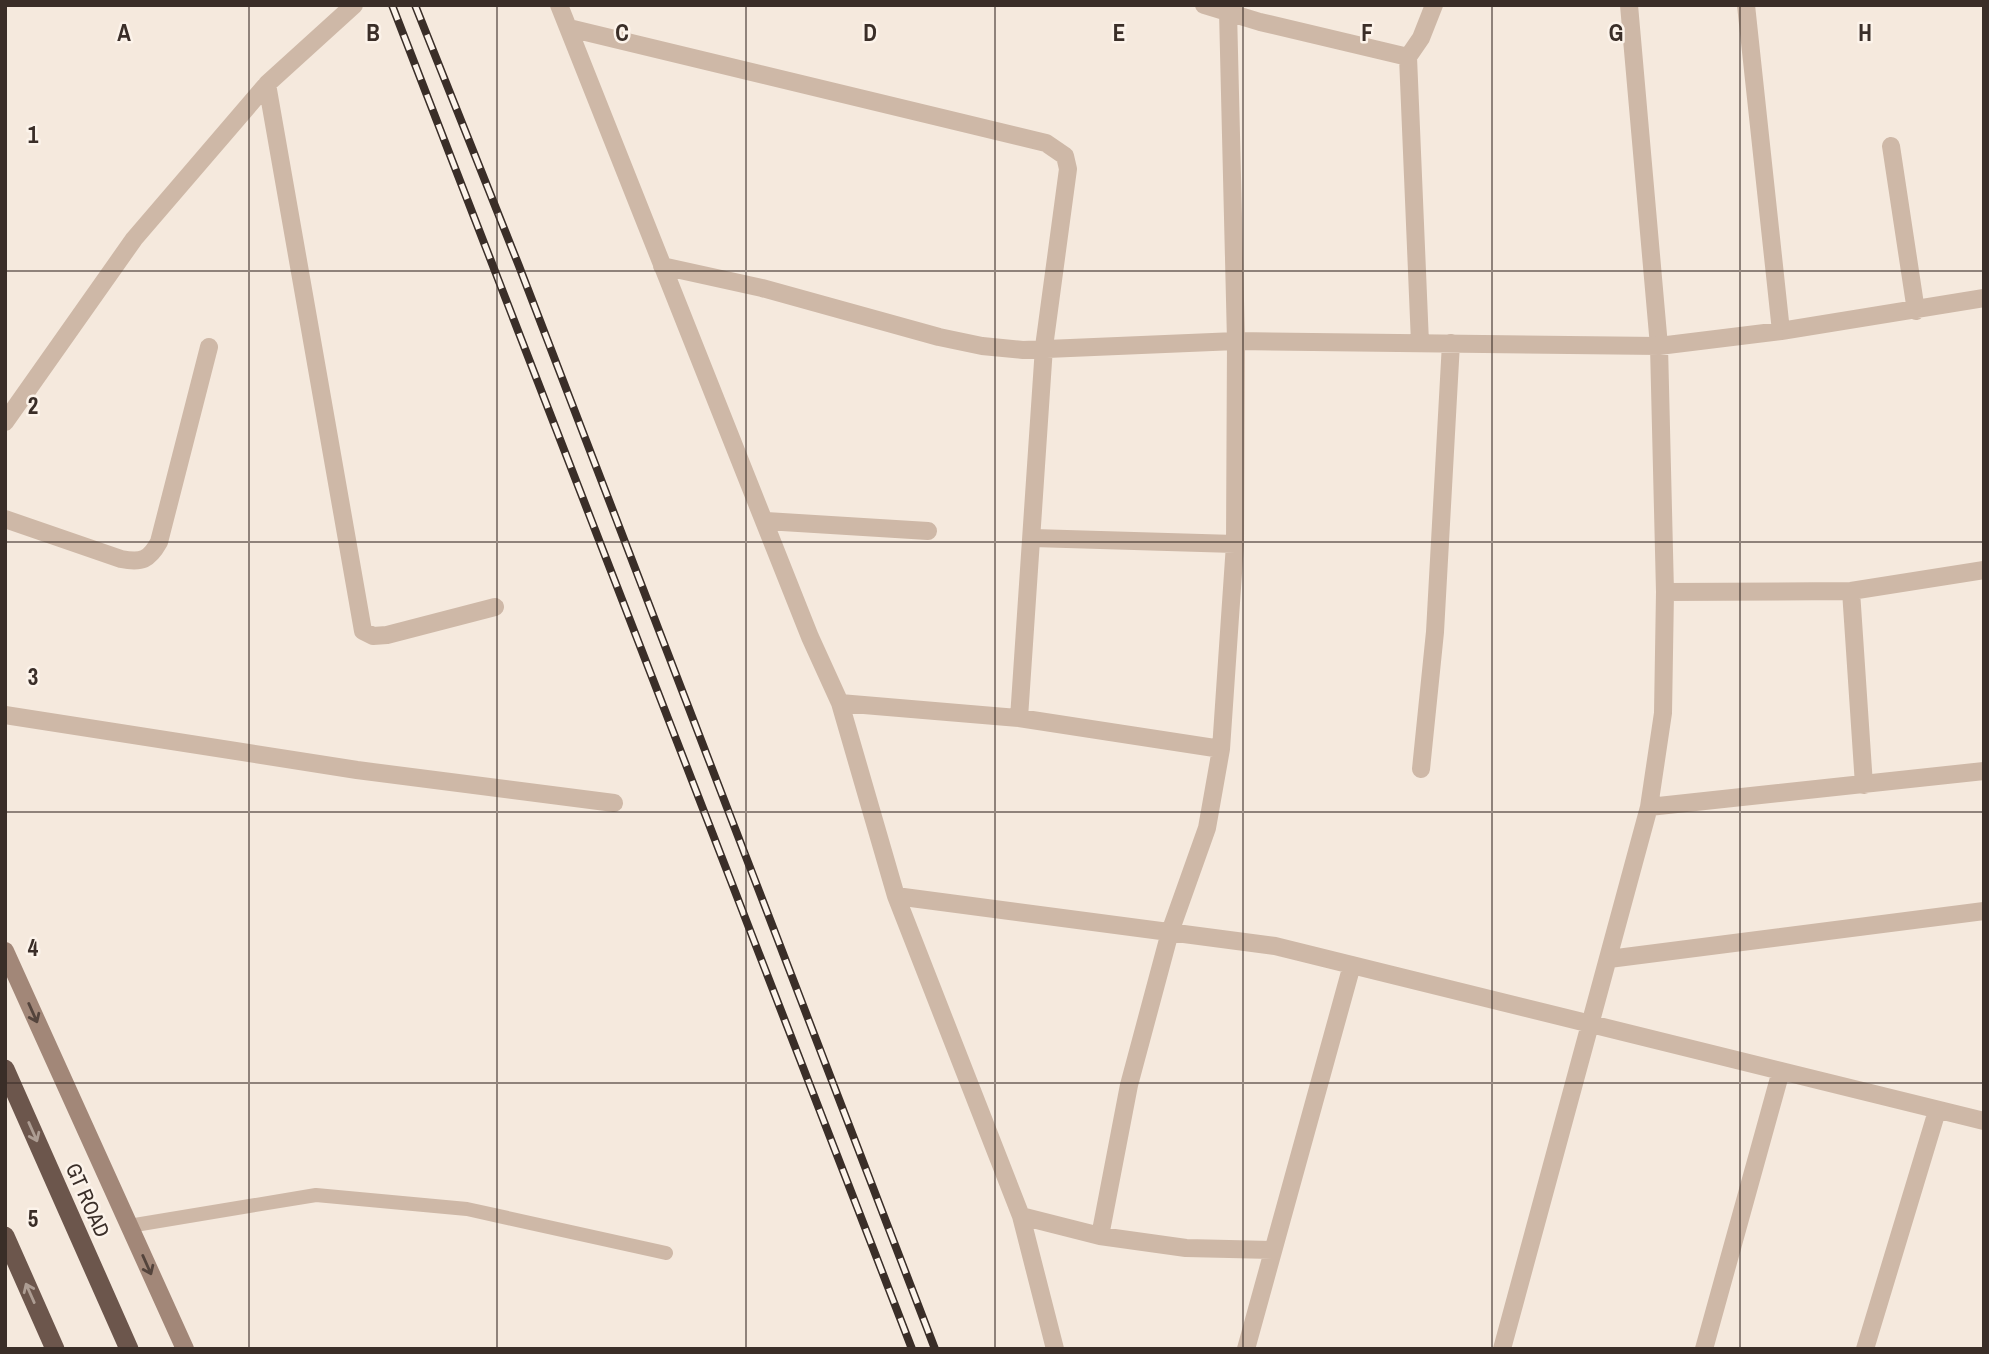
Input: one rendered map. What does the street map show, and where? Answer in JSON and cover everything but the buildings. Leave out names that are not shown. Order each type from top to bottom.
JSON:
[{"type":"highway","name":"GT ROAD","points":[[5,1069],[129,1349]]},
{"type":"highway","points":[[5,1236],[55,1349]]},
{"type":"main road","points":[[5,951],[185,1349]]},
{"type":"street","points":[[5,422],[134,239],[267,84],[354,5]]},
{"type":"street","points":[[559,5],[810,637],[840,703],[896,896],[1021,1216],[1055,1349]]},
{"type":"street","points":[[1204,5],[1228,11],[1261,14],[1408,57]]},
{"type":"street","points":[[1419,342],[1408,57],[1421,38],[1434,5]]},
{"type":"street","points":[[1502,1349],[1649,807],[1663,713],[1665,592],[1659,346],[1629,5]]},
{"type":"street","points":[[1746,5],[1782,331]]},
{"type":"street","points":[[1100,1236],[1129,1085],[1170,932],[1208,828],[1221,749],[1235,544],[1236,341],[1228,11]]},
{"type":"street","points":[[569,28],[1046,143],[1059,149],[1065,156],[1069,169],[1044,347],[1019,718]]},
{"type":"street","points":[[267,84],[363,631],[373,636],[387,635],[495,607]]},
{"type":"street","points":[[1891,146],[1916,311]]},
{"type":"street","points":[[662,267],[762,288],[961,342],[1023,350],[1044,347],[1236,341],[1659,346],[1782,331],[1984,298]]},
{"type":"street","points":[[1421,769],[1435,632],[1451,343]]},
{"type":"street","points":[[5,519],[121,559],[139,562],[151,556],[159,542],[209,347]]},
{"type":"street","points":[[766,521],[928,531]]},
{"type":"street","points":[[1033,538],[1235,544]]},
{"type":"street","points":[[1665,592],[1851,591],[1984,570]]},
{"type":"street","points":[[1851,591],[1864,785]]},
{"type":"street","points":[[840,703],[1019,718],[1221,749]]},
{"type":"street","points":[[5,715],[357,770],[614,803]]},
{"type":"street","points":[[1649,807],[1984,771]]},
{"type":"street","points":[[896,896],[1275,946],[1592,1022],[1984,1121]]},
{"type":"street","points":[[1609,959],[1984,911]]},
{"type":"street","points":[[1246,1349],[1352,965]]},
{"type":"street","points":[[1704,1349],[1781,1071]]},
{"type":"street","points":[[1865,1349],[1937,1111]]},
{"type":"street","points":[[1021,1216],[1100,1236],[1186,1248],[1273,1250]]},
{"type":"lane","points":[[129,1226],[316,1195],[467,1209],[666,1253]]},
{"type":"railway","points":[[392,5],[912,1349]]},
{"type":"railway","points":[[415,5],[519,266],[935,1349]]}]
